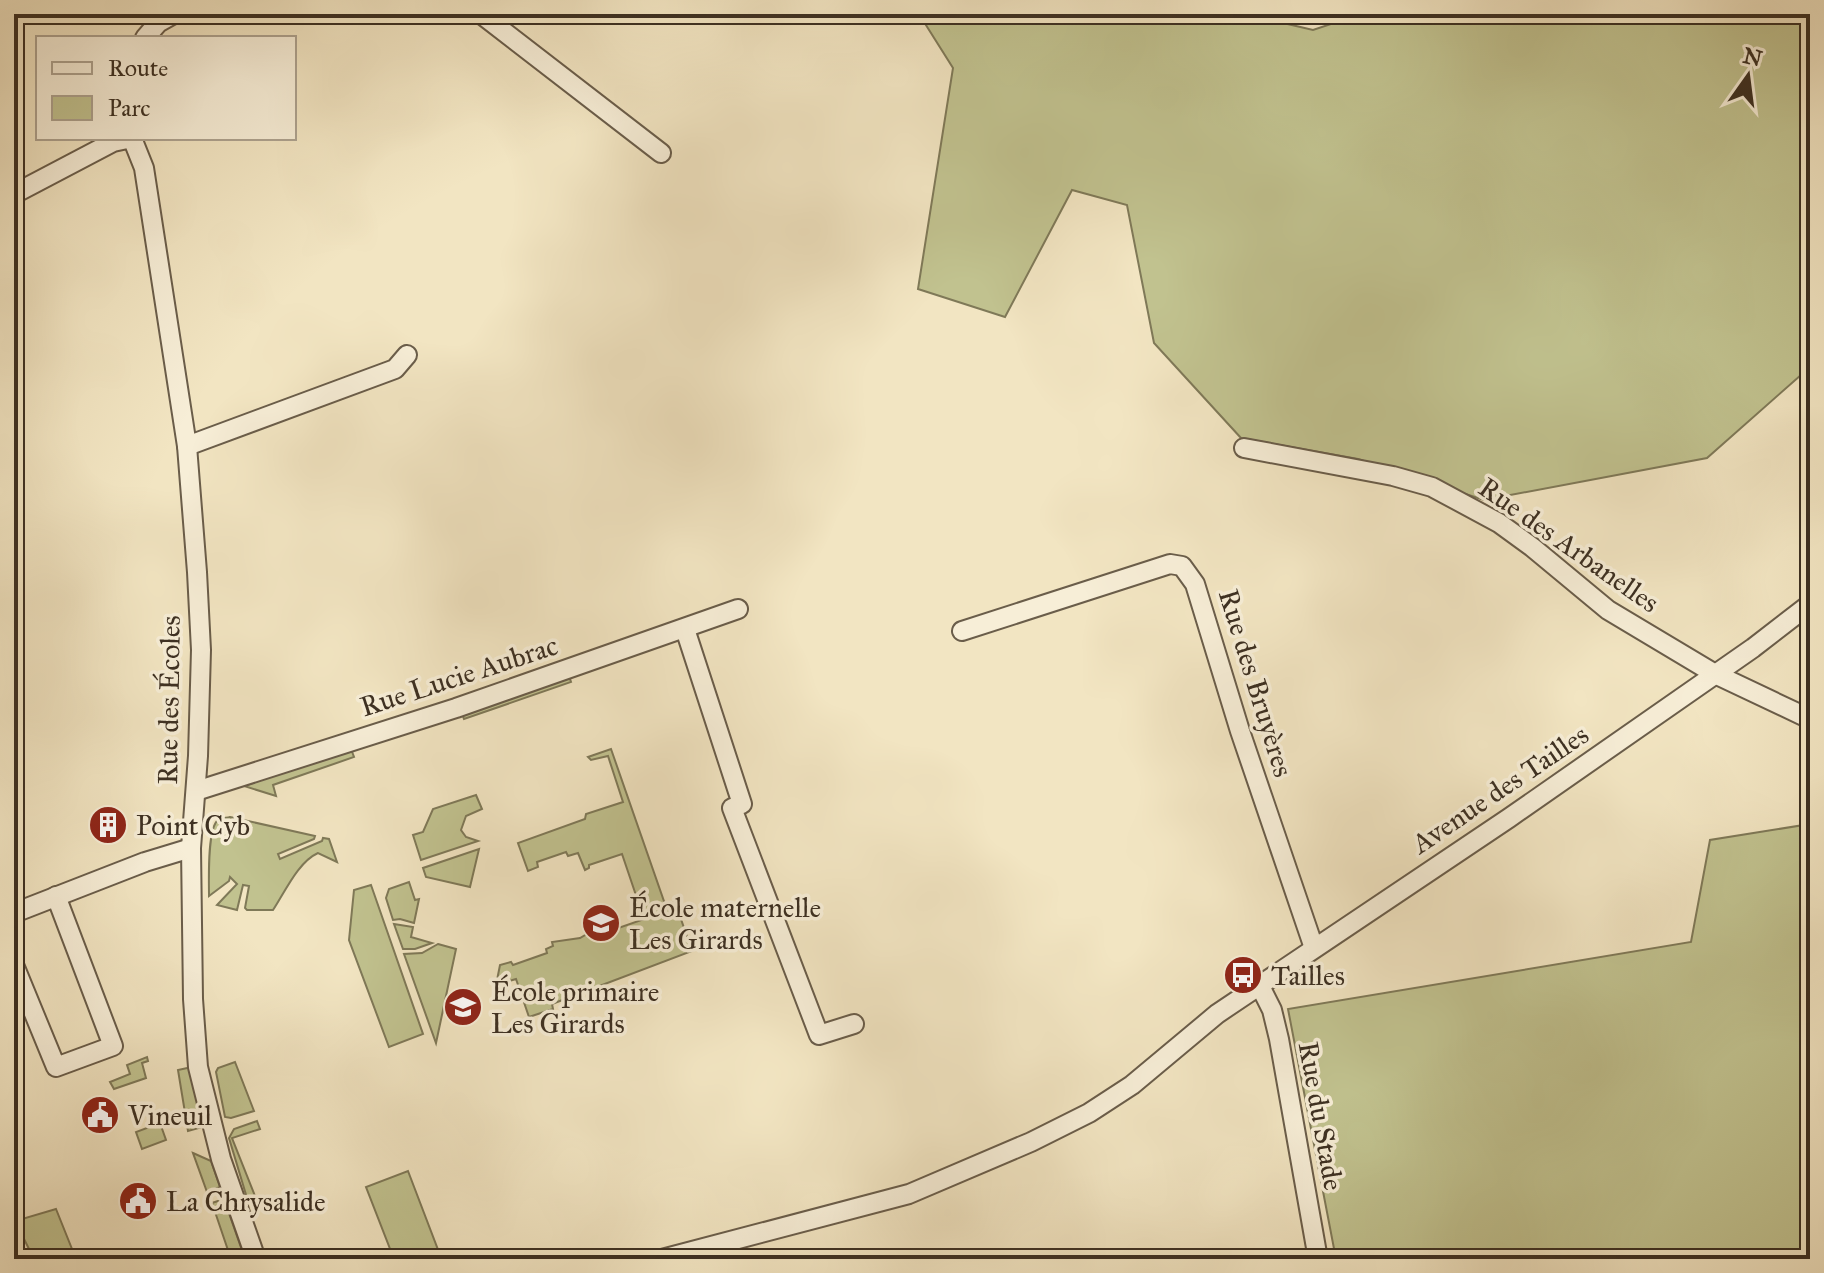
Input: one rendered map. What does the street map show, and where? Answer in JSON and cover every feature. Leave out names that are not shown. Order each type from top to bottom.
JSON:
[{"type":"street","points":[[147,36],[158,23],[174,14]]},
{"type":"street","points":[[481,14],[661,153]]},
{"type":"street","points":[[14,194],[113,142],[122,140]]},
{"type":"street","name":"Rue des Écoles","points":[[133,140],[144,168],[187,446],[201,650],[191,848],[193,999],[198,1067],[221,1159],[256,1259]]},
{"type":"street","points":[[187,446],[395,369],[407,355]]},
{"type":"street","name":"Rue des Arbanelles","points":[[1244,448],[1393,476],[1432,487],[1499,523],[1608,610],[1715,674],[1810,719]]},
{"type":"street","name":"Rue des Bruyères","points":[[962,631],[1170,564],[1182,566],[1195,584],[1240,731],[1314,948]]},
{"type":"street","name":"Avenue des Tailles","points":[[662,1259],[909,1194],[1018,1148],[1089,1113],[1132,1085],[1217,1014],[1509,818],[1810,604]]},
{"type":"street","name":"Rue Lucie Aubrac","points":[[196,791],[456,708],[738,609]]},
{"type":"street","points":[[685,629],[742,804],[732,808],[819,1035],[854,1024]]},
{"type":"street","points":[[14,913],[145,862],[191,848]]},
{"type":"street","points":[[14,965],[56,1067],[113,1046],[56,896]]},
{"type":"street","name":"Rue du Stade","points":[[1260,986],[1272,1010],[1279,1039],[1318,1259]]},
{"type":"green space","points":[[919,14],[1245,14],[1313,30],[1361,14],[1810,14],[1810,367],[1707,458],[1484,500],[1358,459],[1241,438],[1154,343],[1127,205],[1072,190],[1005,317],[918,289],[953,68]]},
{"type":"green space","points":[[569,676],[571,682],[464,719],[461,711]]},
{"type":"green space","points":[[351,749],[354,757],[273,785],[276,796],[244,786]]},
{"type":"green space","points":[[611,749],[665,904],[675,902],[692,951],[552,1004],[553,1009],[529,1017],[516,979],[496,985],[500,965],[511,962],[513,965],[547,953],[546,949],[553,946],[552,942],[580,938],[604,924],[607,932],[656,915],[654,909],[642,913],[622,854],[589,865],[585,870],[578,853],[568,856],[566,852],[537,862],[538,867],[528,871],[518,843],[623,802],[608,756],[591,760],[588,757]]},
{"type":"green space","points":[[476,795],[482,809],[466,816],[461,830],[466,837],[478,841],[421,860],[413,835],[423,832],[433,809]]},
{"type":"green space","points":[[230,817],[315,836],[278,854],[280,859],[323,838],[329,839],[337,862],[318,853],[311,857],[298,870],[273,910],[247,910],[249,886],[243,885],[237,910],[217,905],[237,884],[230,877],[209,896],[209,855],[214,825],[218,820]]},
{"type":"green space","points":[[1810,824],[1810,1259],[1336,1259],[1288,1009],[1691,942],[1710,840]]},
{"type":"green space","points":[[479,849],[470,887],[426,877],[423,868]]},
{"type":"green space","points":[[409,882],[415,900],[419,899],[414,923],[393,920],[386,898],[389,889]]},
{"type":"green space","points":[[371,885],[423,1034],[389,1047],[349,940],[354,890]]},
{"type":"green space","points":[[394,924],[413,927],[411,937],[432,943],[415,949],[403,949]]},
{"type":"green space","points":[[438,944],[456,949],[436,1043],[404,954],[422,953]]},
{"type":"green space","points":[[147,1057],[148,1061],[142,1063],[146,1078],[114,1089],[110,1082],[130,1074],[127,1065]]},
{"type":"green space","points":[[235,1062],[254,1111],[231,1118],[225,1117],[216,1072],[218,1068]]},
{"type":"green space","points":[[192,1067],[202,1127],[188,1131],[178,1070]]},
{"type":"green space","points":[[257,1121],[260,1129],[232,1138],[255,1196],[247,1198],[229,1138],[234,1129]]},
{"type":"green space","points":[[160,1123],[166,1140],[142,1149],[136,1132]]},
{"type":"green space","points":[[193,1153],[211,1161],[220,1187],[207,1192]]},
{"type":"green space","points":[[408,1171],[440,1255],[429,1259],[394,1259],[366,1187]]},
{"type":"green space","points":[[224,1199],[245,1259],[231,1259],[212,1203]]},
{"type":"green space","points":[[56,1209],[76,1259],[34,1259],[15,1221]]},
{"type":"place","name":"Point Cyb","points":[[108,825]]},
{"type":"place","name":"École maternelle Les Girards","points":[[601,923]]},
{"type":"place","name":"Tailles","points":[[1243,975]]},
{"type":"place","name":"École primaire Les Girards","points":[[463,1007]]},
{"type":"place","name":"Vineuil","points":[[100,1115]]},
{"type":"place","name":"La Chrysalide","points":[[138,1201]]}]
